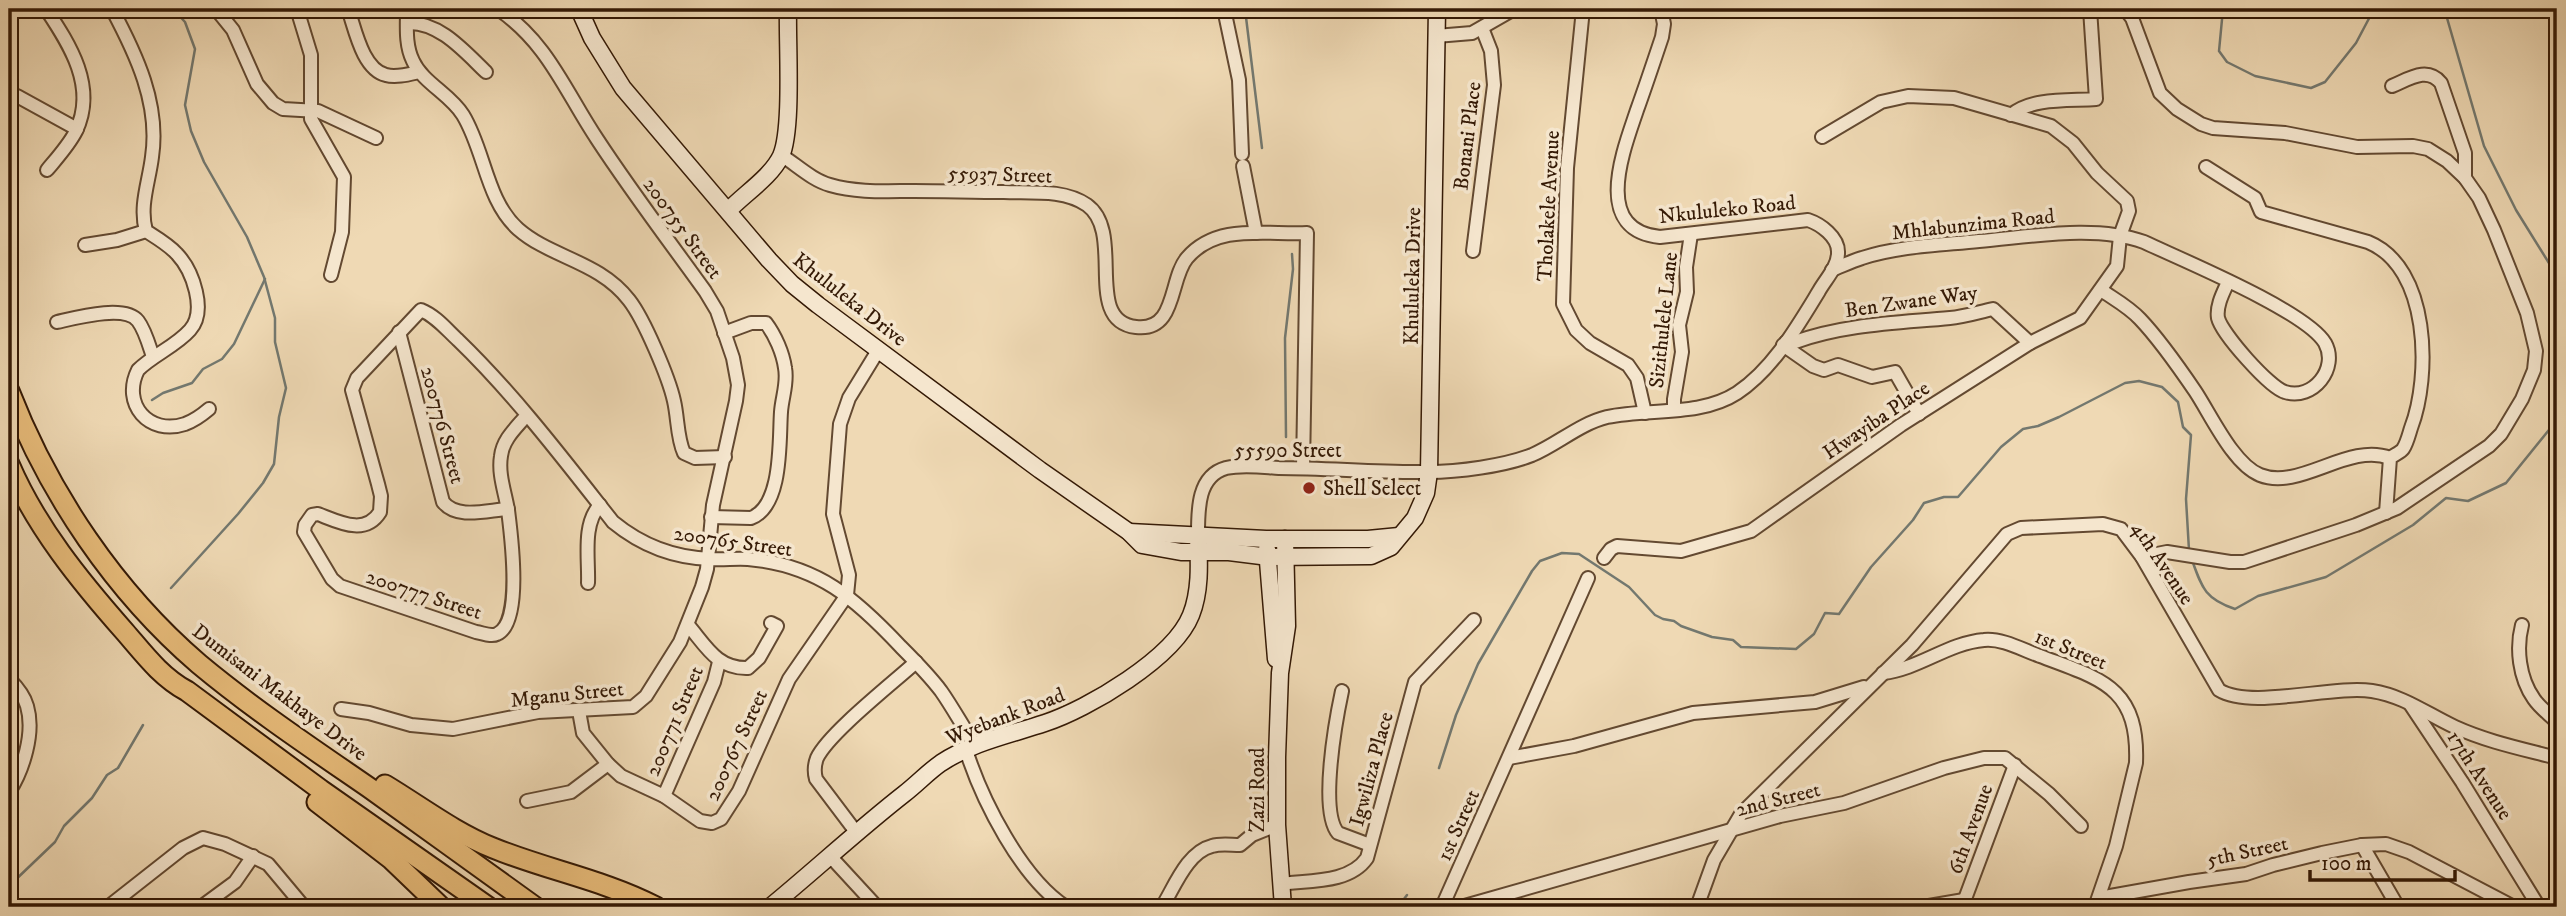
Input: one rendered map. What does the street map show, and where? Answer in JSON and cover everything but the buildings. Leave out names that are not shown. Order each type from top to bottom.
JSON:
[{"type":"main road","name":"Dumisani Makhaye Drive","points":[[9,391],[28,437],[53,484],[108,566],[175,641],[198,663],[250,703],[535,907]]},
{"type":"main road","points":[[9,464],[46,532],[78,578],[149,661],[172,682],[488,907]]},
{"type":"main road","points":[[172,682],[180,693],[215,723],[383,853],[441,907]]},
{"type":"main road","points":[[250,703],[295,728],[460,832],[490,847],[604,884],[656,907]]},
{"type":"street","points":[[46,9],[75,54],[83,109],[77,129],[47,170]]},
{"type":"street","points":[[112,9],[140,66],[149,96],[154,139],[143,208],[146,231],[177,254],[187,268],[198,309],[195,323],[188,333],[138,370],[133,379],[134,402],[146,421],[158,426],[184,424],[209,410]]},
{"type":"street","points":[[216,9],[233,30],[257,84],[267,98],[283,109],[310,110],[328,115],[376,138]]},
{"type":"street","points":[[297,9],[310,55],[310,110],[317,133],[344,177],[342,232],[331,275]]},
{"type":"street","points":[[348,9],[365,55],[377,70],[386,75],[419,72]]},
{"type":"street","points":[[407,9],[408,47],[412,61],[419,72],[453,101],[463,116],[506,216],[533,240],[574,258],[600,274],[630,301],[669,381],[684,453],[695,458],[725,457]]},
{"type":"street","name":"Khululeka Drive","points":[[579,9],[597,47],[623,88],[792,284],[1010,448],[1129,532],[1142,545],[1181,552],[1229,552],[1286,558],[1371,556],[1391,547],[1422,506],[1429,472],[1437,9]]},
{"type":"street","points":[[728,211],[769,171],[781,155],[787,112],[788,9]]},
{"type":"street","points":[[1224,9],[1239,80],[1243,160],[1256,233]]},
{"type":"street","points":[[1436,36],[1464,35],[1514,9]]},
{"type":"street","name":"Tholakele Avenue","points":[[1583,9],[1567,168],[1563,304],[1576,330],[1590,343],[1628,365],[1637,378],[1645,413]]},
{"type":"street","name":"Nkululeko Road","points":[[1661,9],[1664,24],[1662,37],[1620,163],[1617,195],[1626,220],[1644,234],[1660,237],[1808,220],[1822,227],[1833,241],[1838,253],[1832,270]]},
{"type":"street","points":[[1822,137],[1881,102],[1899,97],[1954,98],[2011,115],[2035,103],[2096,99],[2090,9]]},
{"type":"street","points":[[2125,9],[2132,18],[2160,93],[2177,109],[2201,124],[2213,128],[2285,133],[2357,147],[2420,147],[2438,154],[2465,178],[2479,198],[2532,330],[2537,362],[2522,399],[2501,434],[2489,446],[2411,500],[2386,513],[2236,563],[2183,553],[2167,552],[2141,557]]},
{"type":"street","name":"200755 Street","points":[[502,10],[529,35],[555,69],[595,137],[717,311],[733,358],[737,385],[725,457],[712,511],[708,559]]},
{"type":"street","points":[[407,23],[426,24],[453,42],[486,72]]},
{"type":"street","name":"Bonani Place","points":[[1473,250],[1494,85],[1491,51],[1482,28]]},
{"type":"street","points":[[2392,86],[2424,74],[2432,75],[2441,83],[2462,145],[2465,178]]},
{"type":"street","points":[[17,96],[77,129]]},
{"type":"street","name":"Hwayiba Place","points":[[1604,558],[1617,546],[1681,551],[1751,531],[1865,449],[1919,414],[2029,343],[2080,318],[2117,266],[2120,236],[2129,211],[2127,201],[2107,184],[2059,130],[2011,115]]},
{"type":"street","name":"55937 Street","points":[[781,155],[814,178],[843,188],[885,191],[1045,192],[1074,198],[1095,212],[1101,224],[1106,250],[1106,290],[1111,311],[1126,325],[1137,328],[1160,321],[1167,312],[1186,259],[1213,238],[1230,233],[1307,233],[1303,468]]},
{"type":"street","points":[[2206,167],[2255,198],[2261,212],[2368,242],[2383,249],[2396,264],[2410,289],[2420,320],[2423,364],[2422,386],[2414,421],[2403,449],[2390,458]]},
{"type":"street","points":[[85,245],[117,240],[146,231]]},
{"type":"street","name":"Sizithulele Lane","points":[[1674,410],[1682,352],[1679,325],[1688,292],[1685,267],[1691,234]]},
{"type":"street","name":"Mhlabunzima Road","points":[[1832,270],[1861,258],[1921,246],[2059,234],[2120,236],[2144,242],[2228,282],[2295,315],[2325,343],[2329,362],[2327,371],[2317,384],[2304,392],[2287,393],[2266,380],[2218,319],[2218,306],[2228,282]]},
{"type":"street","points":[[1429,472],[1492,464],[1532,455],[1590,422],[1609,417],[1674,410],[1711,403],[1733,395],[1763,372],[1832,270]]},
{"type":"street","points":[[2101,290],[2139,318],[2188,382],[2236,454],[2259,475],[2284,477],[2370,454],[2390,458]]},
{"type":"street","name":"Ben Zwane Way","points":[[1785,343],[1849,328],[1916,319],[1952,318],[1993,309],[2029,343]]},
{"type":"street","name":"200765 Street","points":[[399,332],[421,310],[427,313],[484,365],[613,522],[638,541],[668,553],[708,559],[748,559],[788,567],[811,575],[847,595],[869,612],[939,688],[970,747],[983,796],[997,824],[1035,878],[1063,907]]},
{"type":"street","points":[[57,322],[111,313],[135,317],[153,357]]},
{"type":"street","points":[[712,511],[751,518],[757,516],[770,497],[779,458],[781,410],[786,385],[782,355],[765,323],[751,323],[724,333]]},
{"type":"street","name":"200776 Street","points":[[399,332],[443,502],[457,513],[508,509]]},
{"type":"street","name":"200777 Street","points":[[399,332],[358,378],[352,390],[381,496],[380,512],[369,523],[355,526],[318,514],[312,515],[304,525],[304,532],[332,579],[340,586],[492,636],[500,633],[507,626],[510,616],[513,567],[500,457],[508,436],[526,416]]},
{"type":"street","points":[[1785,343],[1813,366],[1824,370],[1838,365],[1872,377],[1895,372],[1919,414]]},
{"type":"street","points":[[847,595],[849,575],[833,514],[840,424],[849,398],[879,349]]},
{"type":"street","points":[[2386,513],[2390,458]]},
{"type":"street","name":"55590 Street","points":[[1198,536],[1201,494],[1206,483],[1226,468],[1429,472]]},
{"type":"street","points":[[588,583],[591,521],[594,511],[600,505]]},
{"type":"street","name":"4th Avenue","points":[[1697,907],[1714,860],[1741,814],[1912,645],[2007,534],[2021,528],[2110,525],[2121,529],[2141,557],[2216,685],[2225,694],[2264,697],[2370,690],[2408,701],[2478,737],[2557,758]]},
{"type":"street","points":[[1129,532],[1266,539],[1368,539],[1399,536]]},
{"type":"street","name":"Wyebank Road","points":[[770,907],[939,765],[970,747],[1077,711],[1109,693],[1171,645],[1184,629],[1195,604],[1198,536]]},
{"type":"street","name":"Zazi Road","points":[[1266,539],[1276,660],[1280,673]]},
{"type":"street","name":"Zazi Road","points":[[1283,907],[1277,825],[1280,673],[1287,626],[1285,539]]},
{"type":"street","name":"Mganu Street","points":[[341,709],[369,712],[411,725],[453,729],[538,712],[633,707],[642,701],[662,673],[688,625],[702,587],[708,559]]},
{"type":"street","name":"1st Street","points":[[1443,907],[1588,578]]},
{"type":"street","name":"200767 Street","points":[[579,711],[583,733],[621,776],[664,796],[700,821],[712,823],[721,819],[739,791],[789,679],[847,595]]},
{"type":"street","name":"Igwiliza Place","points":[[1280,884],[1347,875],[1361,866],[1367,858],[1415,682],[1474,620]]},
{"type":"street","points":[[688,625],[719,662],[739,669],[752,665],[777,626],[771,623]]},
{"type":"street","points":[[2522,625],[2518,650],[2528,688],[2533,698],[2557,722]]},
{"type":"street","name":"1st Street","points":[[1883,673],[1898,671],[1958,646],[1985,640],[2006,644],[2069,667],[2112,687],[2130,717],[2137,748],[2116,846],[2097,903]]},
{"type":"street","name":"200771 Street","points":[[664,796],[714,682],[719,662]]},
{"type":"street","points":[[856,832],[816,779],[814,773],[817,758],[834,736],[916,662]]},
{"type":"street","points":[[9,679],[23,696],[28,707],[30,725],[23,761],[9,792]]},
{"type":"street","points":[[1509,758],[1574,746],[1685,715],[1815,702],[1871,684]]},
{"type":"street","points":[[1342,691],[1330,753],[1331,818],[1338,833],[1370,845]]},
{"type":"street","name":"17th Avenue","points":[[2408,701],[2539,907]]},
{"type":"street","name":"2nd Street","points":[[1461,907],[1780,816],[1844,803],[1972,760],[2006,758],[2049,794],[2081,826]]},
{"type":"street","points":[[527,801],[571,792],[608,764]]},
{"type":"street","name":"6th Avenue","points":[[1963,904],[2015,765]]},
{"type":"street","points":[[1162,907],[1182,873],[1204,849],[1217,845],[1240,845],[1252,835],[1277,825]]},
{"type":"street","points":[[108,907],[183,848],[199,839],[207,838],[253,856],[273,868],[304,907]]},
{"type":"street","name":"5th Street","points":[[2097,903],[2189,882],[2246,874],[2273,865],[2362,845],[2386,844],[2409,852],[2514,907]]},
{"type":"street","points":[[2362,845],[2398,907]]},
{"type":"street","points":[[201,907],[235,882],[253,856]]},
{"type":"street","points":[[830,856],[877,907]]},
{"type":"street","points":[[1923,907],[1963,904]]},
{"type":"waterway","points":[[171,588],[238,514],[263,483],[274,464],[279,417],[286,388],[275,342],[275,318],[264,277],[247,237],[204,162],[191,131],[185,105],[195,49],[185,22],[173,9]]},
{"type":"waterway","points":[[1245,9],[1262,148]]},
{"type":"waterway","points":[[2223,9],[2219,51],[2227,62],[2255,76],[2311,88],[2325,82],[2356,43],[2374,9]]},
{"type":"waterway","points":[[2440,9],[2447,18],[2484,146],[2516,210],[2557,276]]},
{"type":"waterway","points":[[1286,437],[1285,338],[1293,269],[1292,254]]},
{"type":"waterway","points":[[152,400],[163,393],[192,383],[203,369],[222,359],[234,344],[265,279]]},
{"type":"waterway","points":[[1439,768],[1456,715],[1478,664],[1540,561],[1562,553],[1579,554],[1629,587],[1655,615],[1663,619],[1712,637],[1733,640],[1741,647],[1796,649],[1814,634],[1825,613],[1839,614],[1871,567],[1913,520],[1924,503],[1944,497],[1958,497],[2001,447],[2023,429],[2059,417],[2125,383],[2139,381],[2162,387],[2178,402],[2183,427],[2191,435],[2186,499],[2189,550]]},
{"type":"waterway","points":[[2192,560],[2206,591],[2217,601],[2235,609],[2258,596],[2326,577],[2413,525],[2446,498],[2468,501],[2506,483],[2557,420]]},
{"type":"waterway","points":[[9,886],[55,842],[64,826],[92,798],[107,775],[118,768],[143,725]]},
{"type":"waterway","points":[[1398,907],[1407,895]]},
{"type":"place","name":"Shell Select","points":[[1309,488]]}]
